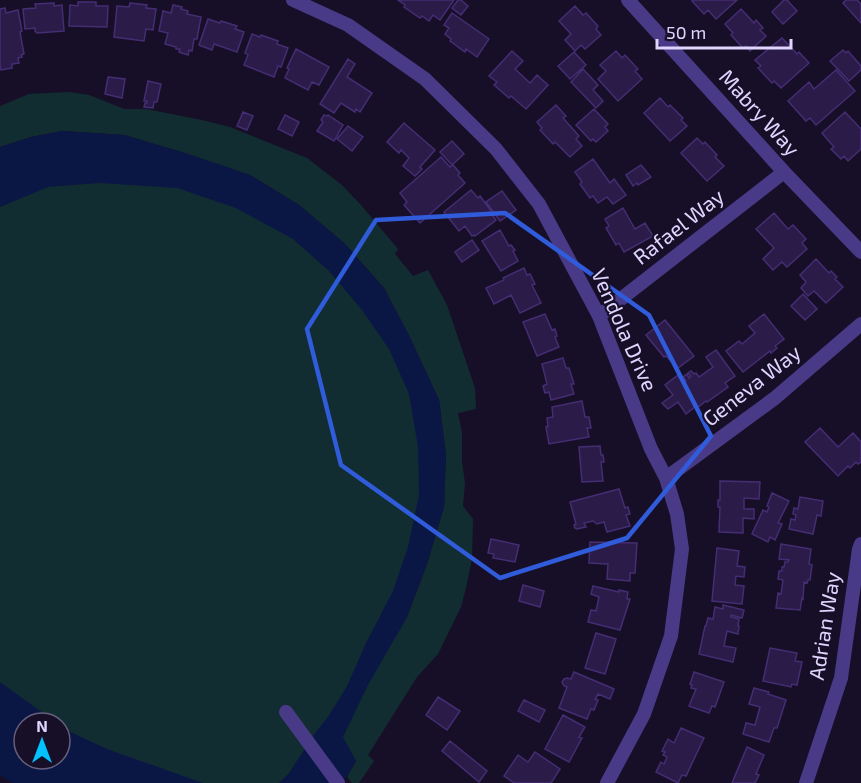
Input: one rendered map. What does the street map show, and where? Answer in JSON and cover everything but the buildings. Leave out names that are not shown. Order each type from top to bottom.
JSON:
[{"type":"street","name":"Vendola Drive","points":[[293,0],[348,26],[425,79],[496,149],[539,204],[599,316],[651,449],[666,478],[677,514],[682,549],[671,636],[644,714],[607,783]]},
{"type":"street","name":"Mabry Way","points":[[628,0],[784,172],[861,252]]},
{"type":"street","name":"Rafael Way","points":[[599,316],[784,172]]},
{"type":"street","name":"Geneva Way","points":[[666,478],[775,398],[861,324]]},
{"type":"street","name":"Adrian Way","points":[[806,783],[841,678],[861,544]]},
{"type":"street","points":[[286,712],[338,783]]},
{"type":"highlighted area","points":[[505,213],[649,315],[711,436],[627,538],[500,578],[341,465],[307,329],[376,220]]},
{"type":"green space","points":[[69,92],[89,95],[124,109],[146,109],[202,120],[230,127],[307,158],[342,185],[361,205],[398,249],[395,254],[413,276],[428,270],[447,305],[475,388],[476,409],[458,413],[462,433],[465,483],[463,506],[473,519],[472,559],[461,607],[438,654],[417,677],[368,755],[374,761],[359,783],[352,783],[347,777],[356,761],[344,740],[307,783],[104,783],[72,767],[72,711],[12,711],[12,736],[0,730],[0,165],[102,137],[309,225],[425,373],[423,549],[394,639],[407,617],[427,564],[444,507],[446,455],[439,400],[384,288],[344,243],[299,205],[250,175],[124,135],[62,131],[31,137],[0,147],[0,106],[29,94]]},
{"type":"water","points":[[62,131],[124,135],[185,153],[250,175],[299,205],[344,243],[384,288],[439,400],[446,455],[444,507],[427,564],[407,617],[368,685],[343,737],[356,761],[343,783],[279,783],[289,773],[347,686],[393,591],[408,547],[419,495],[418,447],[409,394],[389,349],[362,310],[329,271],[293,239],[236,208],[177,188],[100,183],[48,187],[0,207],[0,147]]},
{"type":"water","points":[[0,682],[40,711],[12,711],[12,771],[72,771],[72,733],[107,749],[203,783],[13,783],[0,775]]}]
